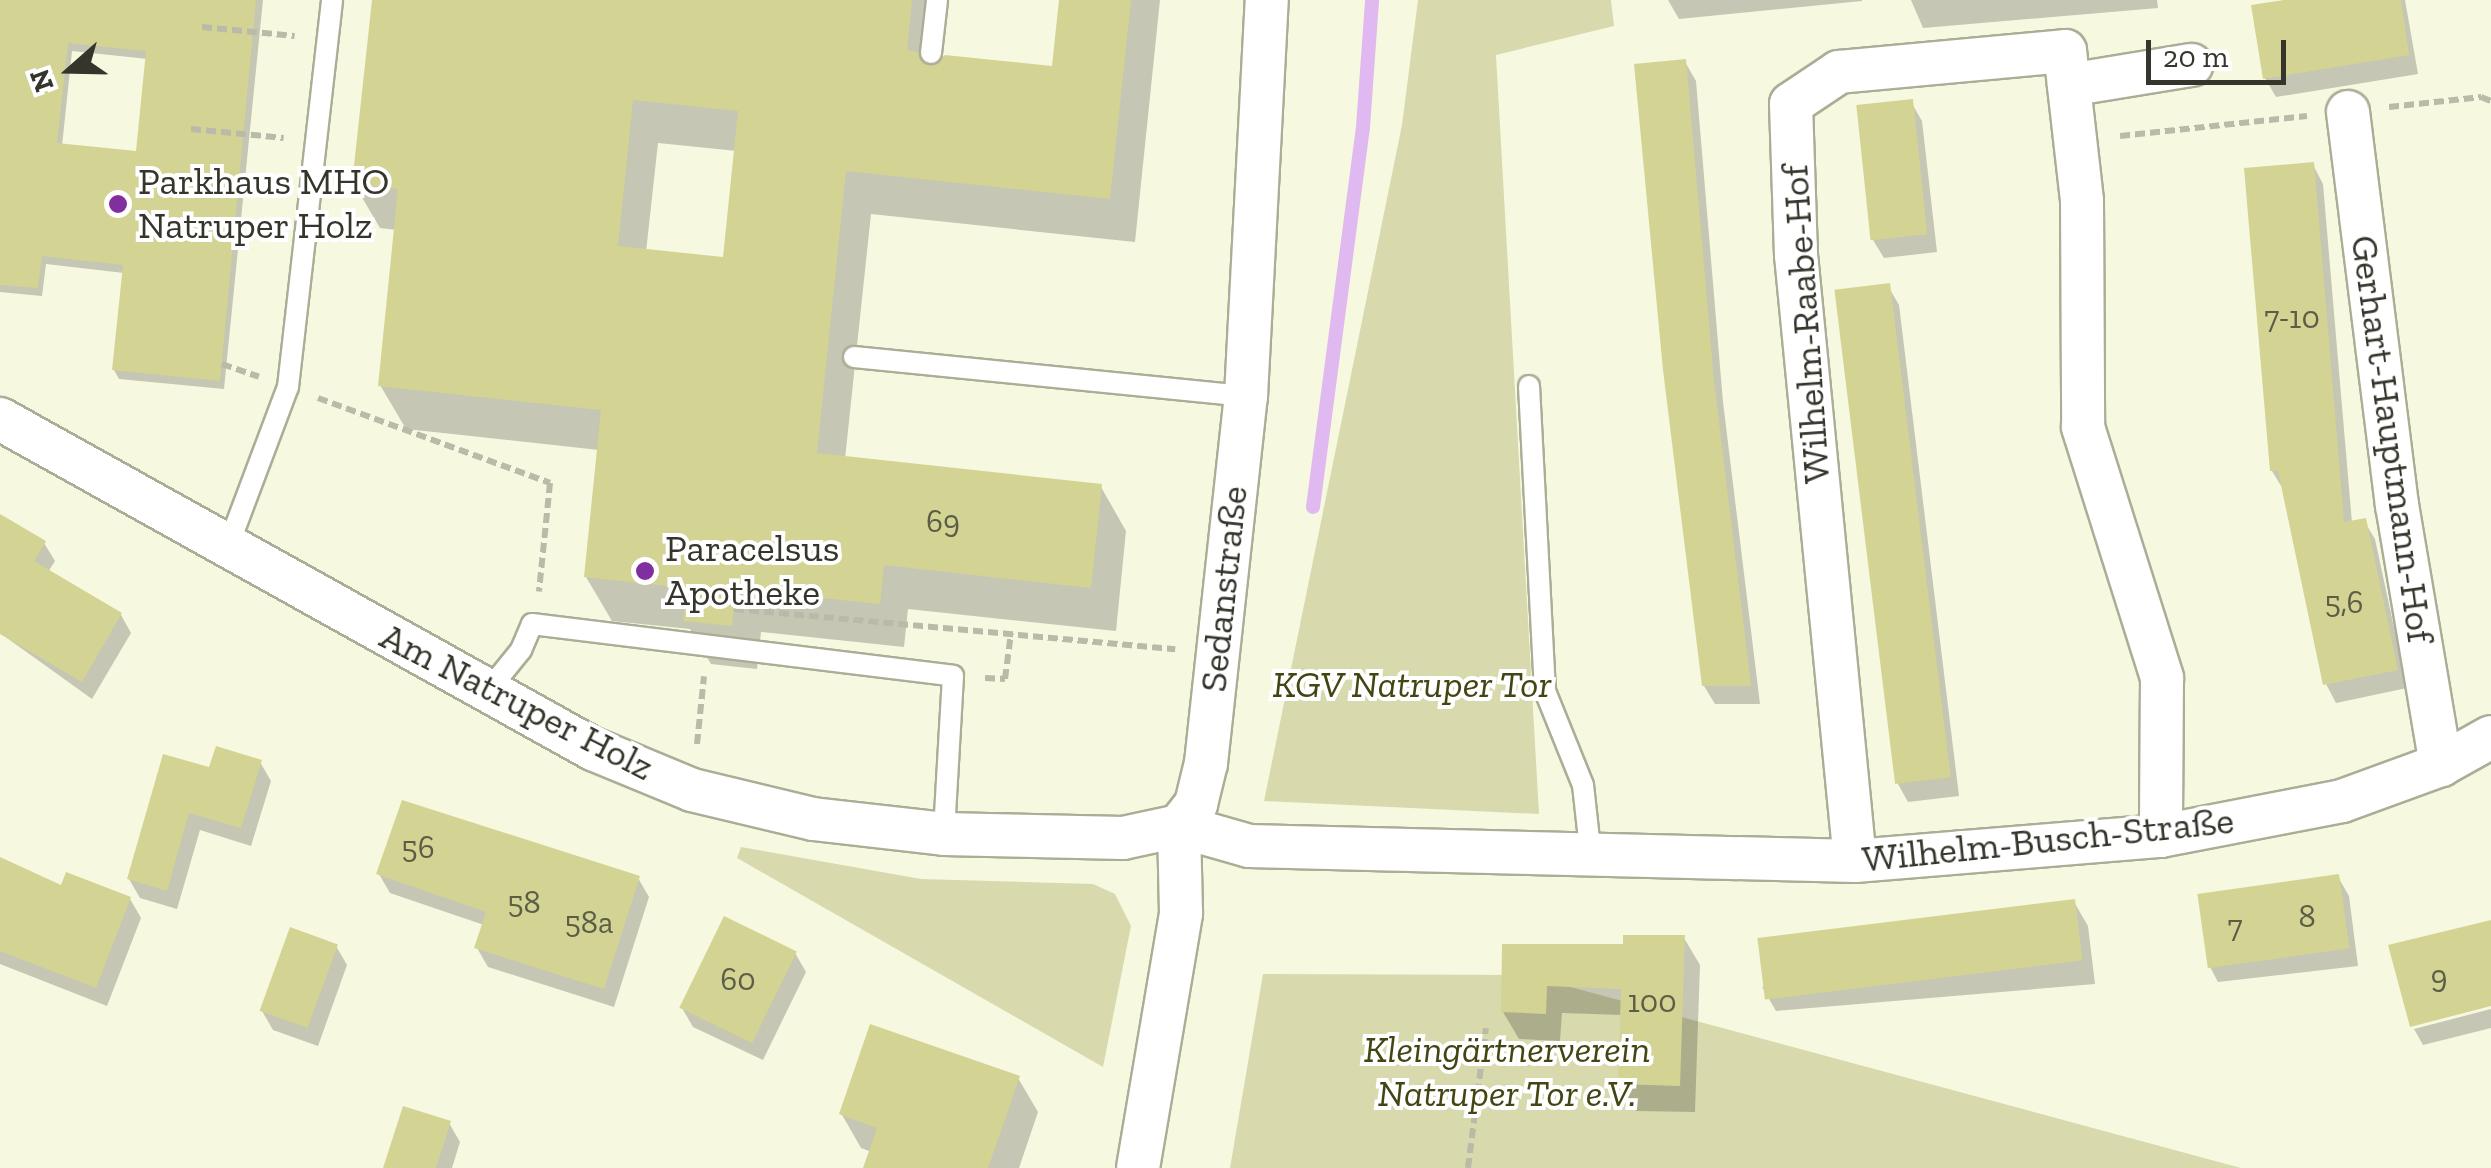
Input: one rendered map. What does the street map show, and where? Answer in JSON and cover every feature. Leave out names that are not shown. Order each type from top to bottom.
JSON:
[{"type":"street","name":"Sedanstraße","points":[[1138,1168],[1182,913],[1179,826],[1196,804],[1206,763],[1246,396],[1267,0]]},
{"type":"street","name":"Wilhelm-Raabe-Hof","points":[[1854,861],[1796,255],[1791,104],[1839,72],[2065,52],[2082,202],[2083,427],[2162,678],[2161,836]]},
{"type":"street","points":[[2069,85],[2191,65]]},
{"type":"street","name":"Gerhart-Hauptmann-Hof","points":[[2348,112],[2397,506],[2441,765]]},
{"type":"street","name":"Am Natruper Holz","points":[[0,419],[592,749],[692,790],[812,819],[944,834],[1123,838],[1179,826]]},
{"type":"street","name":"Wilhelm-Busch-Straße","points":[[1179,826],[1249,846],[1854,861],[2161,836],[2342,801],[2441,765],[2491,738]]},
{"type":"lane","points":[[226,548],[288,388],[332,0]]},
{"type":"lane","points":[[931,53],[937,0]]},
{"type":"lane","points":[[854,357],[1246,396]]},
{"type":"lane","points":[[1529,386],[1545,691],[1583,785],[1591,857]]},
{"type":"lane","points":[[487,692],[521,650],[532,624],[953,676],[944,834]]},
{"type":"path","points":[[202,27],[328,39]]},
{"type":"path","points":[[2074,141],[2481,96],[2491,101]]},
{"type":"path","points":[[191,130],[316,142]]},
{"type":"path","points":[[222,364],[550,483],[538,591],[556,593]]},
{"type":"path","points":[[734,609],[1216,653]]},
{"type":"path","points":[[953,676],[1006,679],[1011,633]]},
{"type":"path","points":[[692,790],[708,646]]},
{"type":"path","points":[[1468,1168],[1486,1028]]},
{"type":"green space","name":"KGV Natruper Tor","points":[[1418,0],[1611,0],[1614,26],[1496,55],[1539,814],[1264,801],[1402,125]]},
{"type":"green space","points":[[741,847],[921,879],[1093,884],[1115,894],[1131,926],[1103,1067],[737,858]]},
{"type":"green space","name":"Kleingärtnerverein Natruper Tor e.V.","points":[[1263,974],[1526,975],[2241,1168],[1230,1168]]},
{"type":"building","name":"Parkhaus MHO Natruper Holz","points":[[0,0],[256,0],[220,381],[112,370],[123,265],[42,256],[38,288],[0,285]],"holes":[[[68,43],[146,51],[136,151],[57,143]]]},
{"type":"building","points":[[372,0],[912,0],[907,50],[917,52],[930,67],[945,55],[1052,66],[1059,0],[1131,0],[1110,199],[846,171],[817,453],[1102,484],[1091,588],[884,565],[880,604],[736,589],[732,626],[683,621],[687,588],[584,577],[601,410],[378,386],[398,189],[352,184]],"holes":[[[633,100],[738,111],[723,257],[618,246]]]},
{"type":"building","points":[[2284,0],[2401,0],[2409,55],[2263,79],[2251,5]]},
{"type":"building","points":[[1686,59],[1714,381],[1751,686],[1702,686],[1663,370],[1634,64]]},
{"type":"building","points":[[1913,99],[1927,234],[1871,240],[1856,105]]},
{"type":"building","points":[[2314,162],[2344,522],[2366,518],[2398,670],[2323,685],[2278,471],[2270,471],[2244,168]]},
{"type":"building","points":[[1890,283],[1951,777],[1895,784],[1834,290]]},
{"type":"building","points":[[0,514],[46,541],[34,561],[122,613],[82,682],[0,634]]},
{"type":"building","points":[[216,746],[262,760],[241,828],[189,813],[167,891],[127,879],[163,754],[209,767]]},
{"type":"building","points":[[402,800],[640,876],[604,989],[474,948],[486,912],[376,874]]},
{"type":"building","points":[[0,857],[61,885],[66,872],[131,897],[96,988],[0,951]]},
{"type":"building","points":[[2339,874],[2349,948],[2208,968],[2197,894]]},
{"type":"building","points":[[2075,899],[2083,961],[1765,1000],[1757,938]]},
{"type":"building","points":[[724,916],[797,952],[752,1043],[679,1008]]},
{"type":"building","points":[[2491,920],[2491,1006],[2410,1027],[2388,945]]},
{"type":"building","points":[[290,927],[338,944],[307,1028],[260,1011]]},
{"type":"building","points":[[1623,935],[1685,935],[1680,1086],[1618,1084],[1621,989],[1547,986],[1546,1014],[1501,1012],[1502,944],[1623,944]]},
{"type":"building","points":[[870,1024],[1020,1076],[988,1168],[863,1168],[877,1128],[839,1114]]},
{"type":"building","points":[[403,1106],[451,1121],[436,1168],[383,1168]]},
{"type":"waterway","points":[[1313,507],[1363,127],[1372,0]]},
{"type":"place","name":"Parkhaus MHO Natruper Holz","points":[[118,204]]},
{"type":"place","name":"Paracelsus Apotheke","points":[[645,571]]}]
